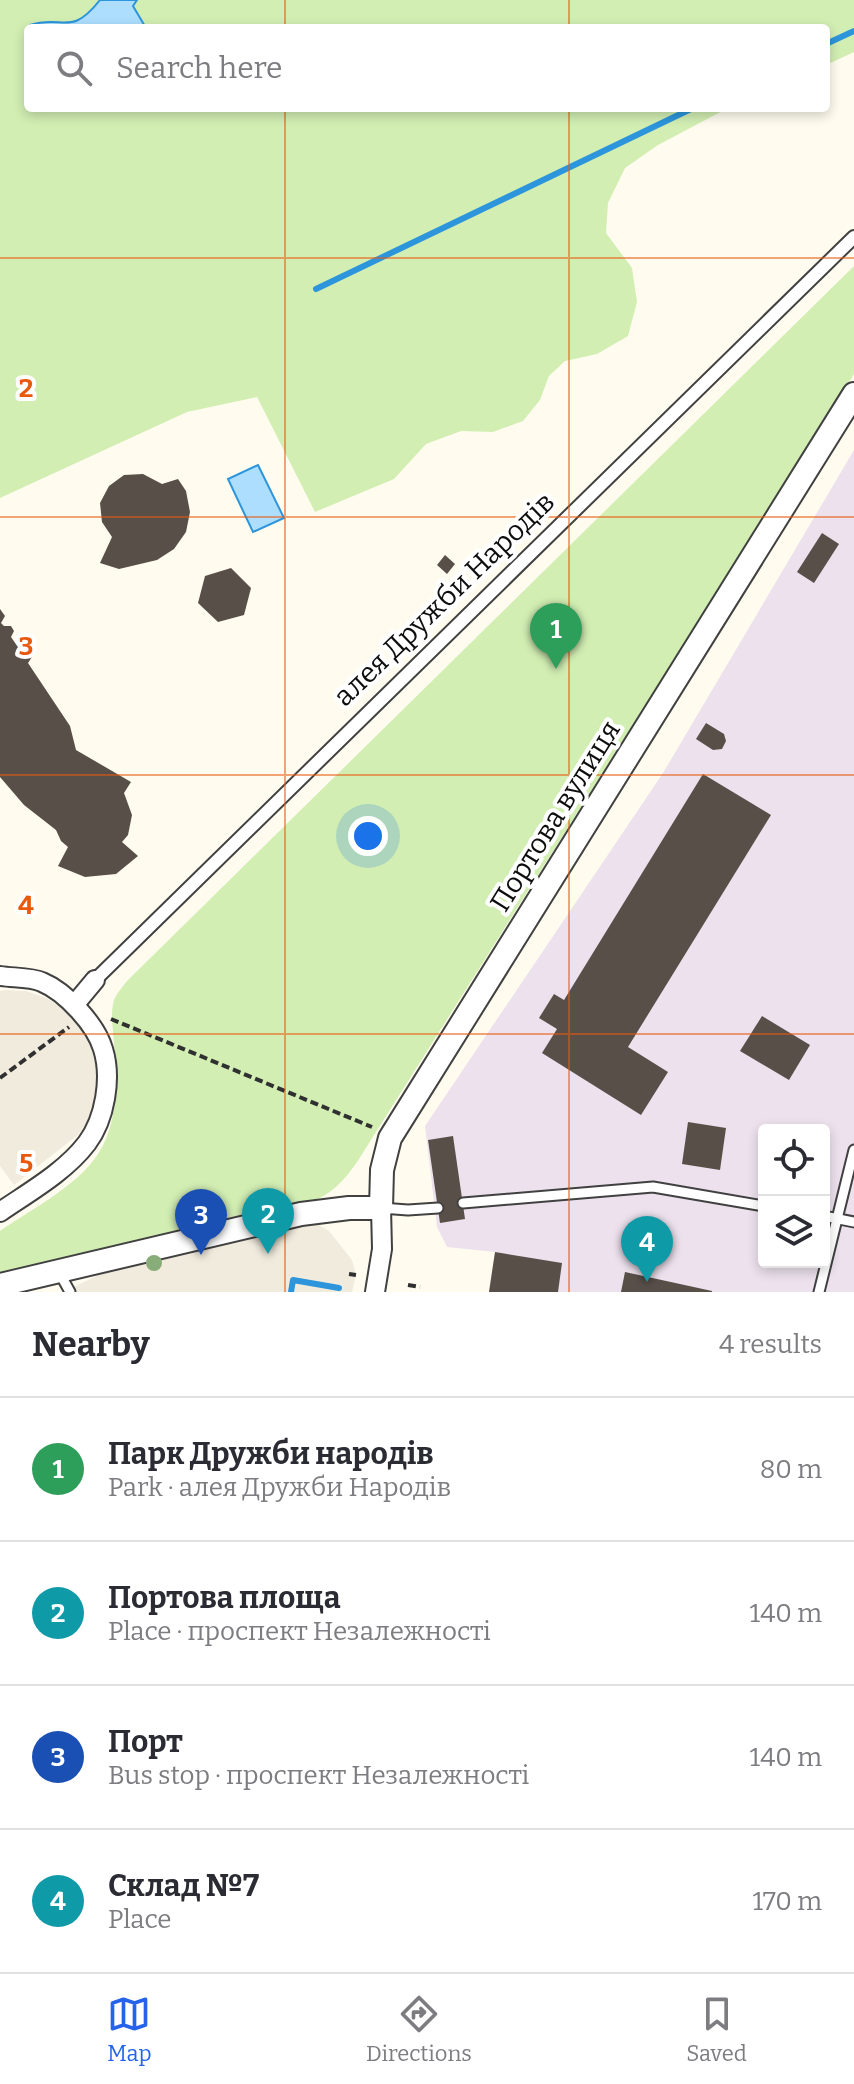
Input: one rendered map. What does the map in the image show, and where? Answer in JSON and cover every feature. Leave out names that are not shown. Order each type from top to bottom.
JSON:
[{"type":"street","name":"алея Дружби Народів","points":[[79,1010],[95,980],[854,237]]},
{"type":"street","name":"Портова вулиця","points":[[375,1292],[382,1249],[382,1170],[390,1138],[854,394]]},
{"type":"street","points":[[0,976],[41,981],[79,1010],[103,1048],[107,1083],[101,1115],[88,1142],[69,1161],[0,1212]]},
{"type":"street","points":[[0,1285],[301,1214],[381,1208]]},
{"type":"lane","points":[[819,1292],[854,1150]]},
{"type":"lane","points":[[463,1203],[653,1187],[758,1205]]},
{"type":"lane","points":[[381,1208],[438,1208]]},
{"type":"lane","points":[[830,1217],[854,1222]]},
{"type":"lane","points":[[59,1272],[70,1292]]},
{"type":"path","points":[[0,1078],[79,1010],[382,1131]]},
{"type":"path","points":[[349,1274],[356,1275]]},
{"type":"path","points":[[408,1285],[420,1287]]},
{"type":"shaded area","points":[[854,450],[854,1292],[489,1292],[495,1252],[447,1247],[437,1227],[425,1126],[663,773]]},
{"type":"shaded area","points":[[0,991],[26,991],[46,998],[77,1021],[97,1058],[99,1078],[97,1098],[79,1134],[14,1185],[0,1166]]},
{"type":"shaded area","points":[[313,1224],[329,1231],[352,1260],[356,1275],[352,1292],[64,1292],[100,1274]]},
{"type":"green space","points":[[0,0],[100,0],[90,12],[73,22],[24,24],[24,112],[720,112],[658,145],[625,168],[608,203],[606,233],[632,268],[637,302],[628,336],[597,354],[565,361],[549,376],[540,400],[523,421],[493,432],[461,431],[426,444],[394,479],[315,512],[257,397],[187,412],[0,498]]},
{"type":"green space","points":[[137,0],[854,0],[854,52],[830,63],[830,24],[143,24],[133,6]]},
{"type":"green space","points":[[854,266],[854,374],[347,1175],[327,1194],[301,1206],[0,1277],[0,1231],[73,1181],[102,1148],[114,1104],[113,1005],[128,980]]},
{"type":"water","points":[[100,0],[137,0],[133,6],[144,24],[34,24],[74,22],[90,12]]},
{"type":"water","points":[[258,465],[284,518],[253,532],[228,479]]},
{"type":"building","points":[[143,474],[162,484],[178,479],[186,491],[190,512],[186,532],[174,549],[157,560],[119,569],[100,563],[112,537],[102,522],[100,503],[109,486],[124,475]]},
{"type":"building","points":[[822,533],[839,544],[814,583],[797,572]]},
{"type":"building","points":[[445,555],[455,564],[447,574],[437,565]]},
{"type":"building","points":[[231,568],[251,588],[244,615],[218,622],[198,603],[205,576]]},
{"type":"building","points":[[0,609],[5,616],[1,623],[11,626],[14,631],[11,637],[22,653],[29,653],[32,657],[28,663],[70,726],[76,750],[131,782],[124,793],[132,815],[128,835],[122,842],[138,856],[116,874],[85,877],[58,866],[68,847],[56,830],[24,805],[0,777]]},
{"type":"building","points":[[706,723],[724,734],[726,741],[722,749],[713,750],[696,739]]},
{"type":"building","points":[[703,774],[771,815],[628,1047],[668,1072],[641,1115],[542,1053],[557,1029],[539,1018],[554,994],[564,1000]]},
{"type":"building","points":[[762,1016],[810,1045],[789,1080],[740,1051]]},
{"type":"building","points":[[688,1122],[726,1128],[720,1170],[682,1164]]},
{"type":"building","points":[[453,1136],[465,1219],[440,1223],[428,1140]]},
{"type":"building","points":[[495,1252],[562,1263],[558,1292],[489,1292]]},
{"type":"building","points":[[625,1272],[712,1291],[712,1292],[621,1292]]},
{"type":"waterway","points":[[830,42],[854,31]]},
{"type":"waterway","points":[[316,289],[685,112]]},
{"type":"waterway","points":[[291,1292],[293,1280],[339,1288]]},
{"type":"place","name":"Парк Дружби народів","points":[[556,669]]},
{"type":"place","name":"Портова площа","points":[[268,1254]]},
{"type":"place","name":"Порт","points":[[201,1255]]},
{"type":"place","name":"Склад №7","points":[[647,1282]]}]
